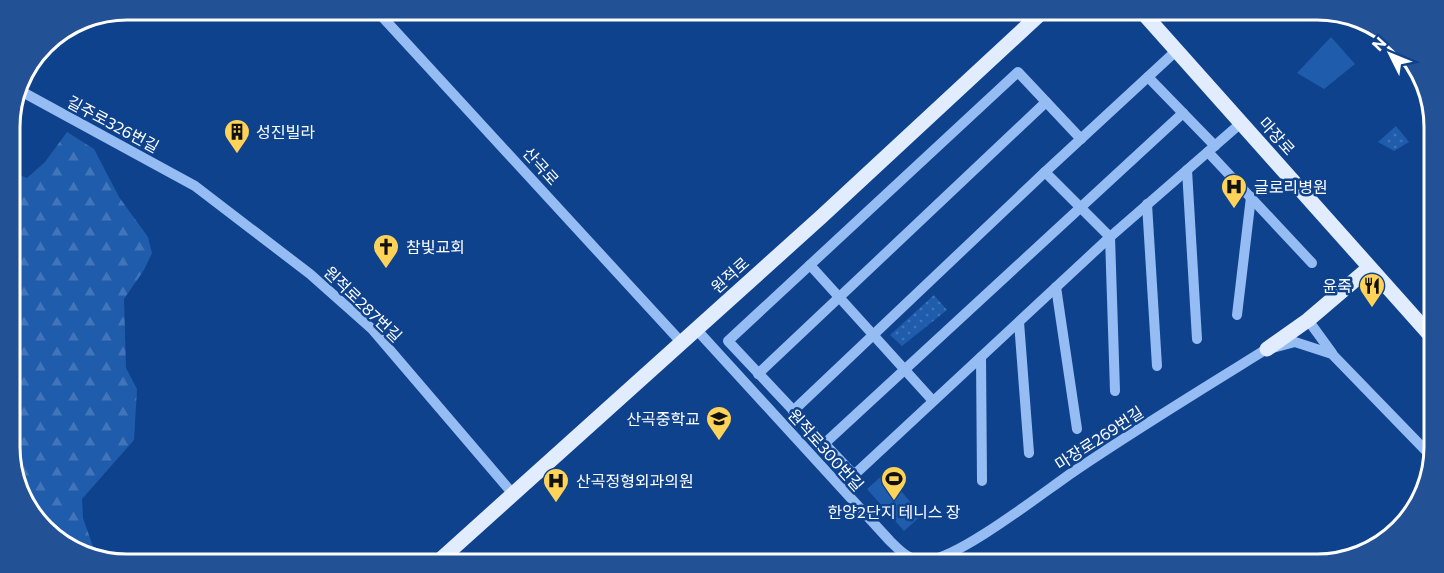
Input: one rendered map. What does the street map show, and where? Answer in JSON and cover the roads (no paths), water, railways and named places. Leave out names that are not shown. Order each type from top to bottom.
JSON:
[{"type":"main road","name":"원적로","points":[[447,554],[821,217],[1034,20]]},
{"type":"main road","name":"마장로","points":[[1149,20],[1424,328]]},
{"type":"main road","points":[[1268,349],[1308,320],[1369,268]]},
{"type":"street","name":"산곡로","points":[[385,20],[682,343]]},
{"type":"street","points":[[793,411],[1176,51]]},
{"type":"street","points":[[1081,139],[1018,72],[728,341],[854,475],[1110,237],[1241,123]]},
{"type":"street","points":[[1148,77],[1183,113],[1251,197],[1312,262]]},
{"type":"street","name":"길주로326번길","points":[[25,93],[195,186]]},
{"type":"street","points":[[758,374],[1046,102]]},
{"type":"street","points":[[824,444],[1183,113]]},
{"type":"street","points":[[1187,170],[1197,339]]},
{"type":"street","points":[[1045,172],[1110,237],[1114,391]]},
{"type":"street","name":"원적로287번길","points":[[195,186],[310,274],[372,329],[513,494]]},
{"type":"street","points":[[1238,315],[1251,197]]},
{"type":"street","points":[[1148,204],[1157,366]]},
{"type":"street","points":[[810,265],[933,401]]},
{"type":"street","points":[[1056,287],[1077,429]]},
{"type":"street","points":[[1308,320],[1332,354],[1424,449]]},
{"type":"street","points":[[1019,322],[1029,453]]},
{"type":"street","name":"원적로300번길","points":[[696,329],[902,553]]},
{"type":"street","name":"마장로269번길","points":[[951,553],[1078,469],[1268,349],[1295,342],[1332,354]]},
{"type":"street","points":[[981,357],[982,481]]},
{"type":"place","name":"성진빌라","points":[[237,155]]},
{"type":"place","name":"글로리병원","points":[[1234,210]]},
{"type":"place","name":"참빛교회","points":[[386,270]]},
{"type":"place","name":"윤죽","points":[[1372,309]]},
{"type":"place","name":"산곡중학교","points":[[719,442]]},
{"type":"place","name":"한양2단지 테니스 장","points":[[894,502]]},
{"type":"place","name":"산곡정형외과의원","points":[[556,504]]}]
